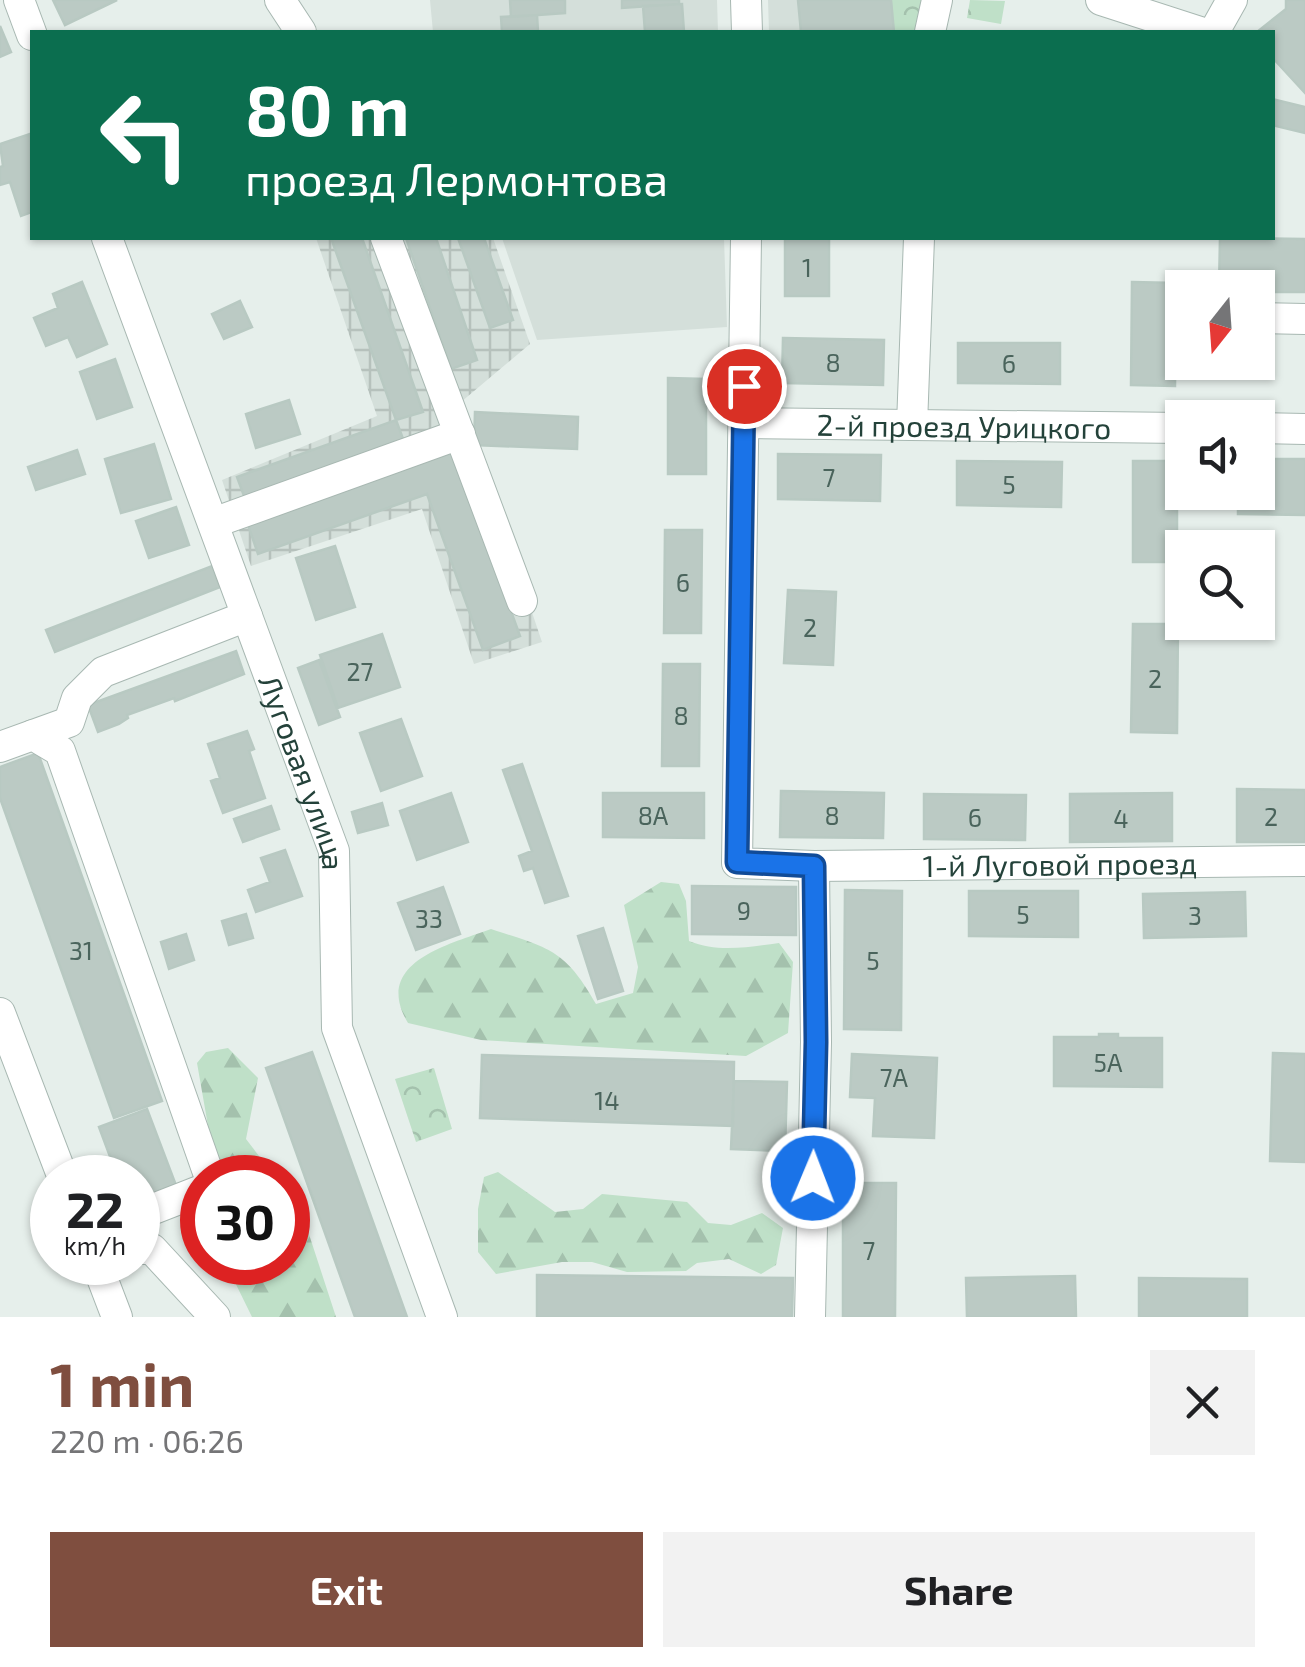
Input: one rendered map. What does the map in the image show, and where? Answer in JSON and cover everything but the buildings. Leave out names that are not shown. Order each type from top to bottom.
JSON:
[{"type":"street","points":[[20,0],[30,30]]},
{"type":"street","points":[[280,0],[300,30]]},
{"type":"street","points":[[746,0],[748,30]]},
{"type":"street","points":[[930,30],[937,0]]},
{"type":"street","points":[[1101,0],[1194,30]]},
{"type":"street","points":[[1215,30],[1232,0]]},
{"type":"street","name":"Луговая улица","points":[[109,240],[334,851],[336,1028],[442,1317]]},
{"type":"street","points":[[387,240],[522,601]]},
{"type":"street","points":[[744,423],[746,240]]},
{"type":"street","points":[[912,425],[919,240]]},
{"type":"street","points":[[1275,319],[1305,320]]},
{"type":"street","name":"2-й проезд Урицкого","points":[[744,423],[1165,428]]},
{"type":"street","name":"1-й Луговой проезд","points":[[744,423],[737,862],[814,866],[1305,861]]},
{"type":"street","points":[[1275,428],[1305,429]]},
{"type":"street","points":[[213,522],[460,434]]},
{"type":"street","points":[[0,747],[68,722],[77,698],[102,672],[247,616]]},
{"type":"street","points":[[32,735],[60,750],[202,1155]]},
{"type":"street","points":[[810,1317],[816,1042],[814,866]]},
{"type":"street","points":[[2,1021],[55,1155]]},
{"type":"street","points":[[160,1257],[214,1317]]},
{"type":"street","points":[[105,1285],[117,1317]]},
{"type":"shaded area","points":[[430,0],[717,0],[718,30],[433,30]]},
{"type":"shaded area","points":[[768,0],[922,0],[915,30],[769,30]]},
{"type":"shaded area","points":[[317,240],[494,240],[530,344],[461,402],[542,642],[474,664],[422,509],[251,566],[222,480],[377,416]]},
{"type":"shaded area","points":[[503,240],[724,240],[727,327],[537,340]]},
{"type":"green space","points":[[891,0],[922,0],[915,30],[894,30]]},
{"type":"green space","points":[[970,0],[1005,1],[1001,24],[967,18]]},
{"type":"green space","points":[[661,882],[679,884],[686,901],[689,941],[722,948],[779,943],[793,962],[788,1033],[746,1056],[481,1040],[408,1023],[399,1002],[400,985],[407,971],[436,950],[491,929],[554,953],[575,972],[596,1004],[633,993],[638,967],[624,905]]},
{"type":"green space","points":[[228,1048],[258,1078],[246,1139],[258,1155],[213,1155],[197,1063],[206,1052]]},
{"type":"green space","points":[[434,1068],[452,1129],[416,1142],[395,1079]]},
{"type":"green space","points":[[498,1172],[555,1212],[583,1209],[602,1194],[687,1202],[708,1223],[731,1225],[762,1213],[783,1228],[776,1265],[761,1274],[729,1259],[697,1263],[686,1271],[627,1272],[592,1262],[562,1262],[496,1274],[478,1252],[478,1209],[484,1177]]},
{"type":"green space","points":[[310,1237],[336,1317],[252,1317],[236,1285],[310,1285]]},
{"type":"route","points":[[744,386],[737,862],[814,866],[813,1178]]}]
